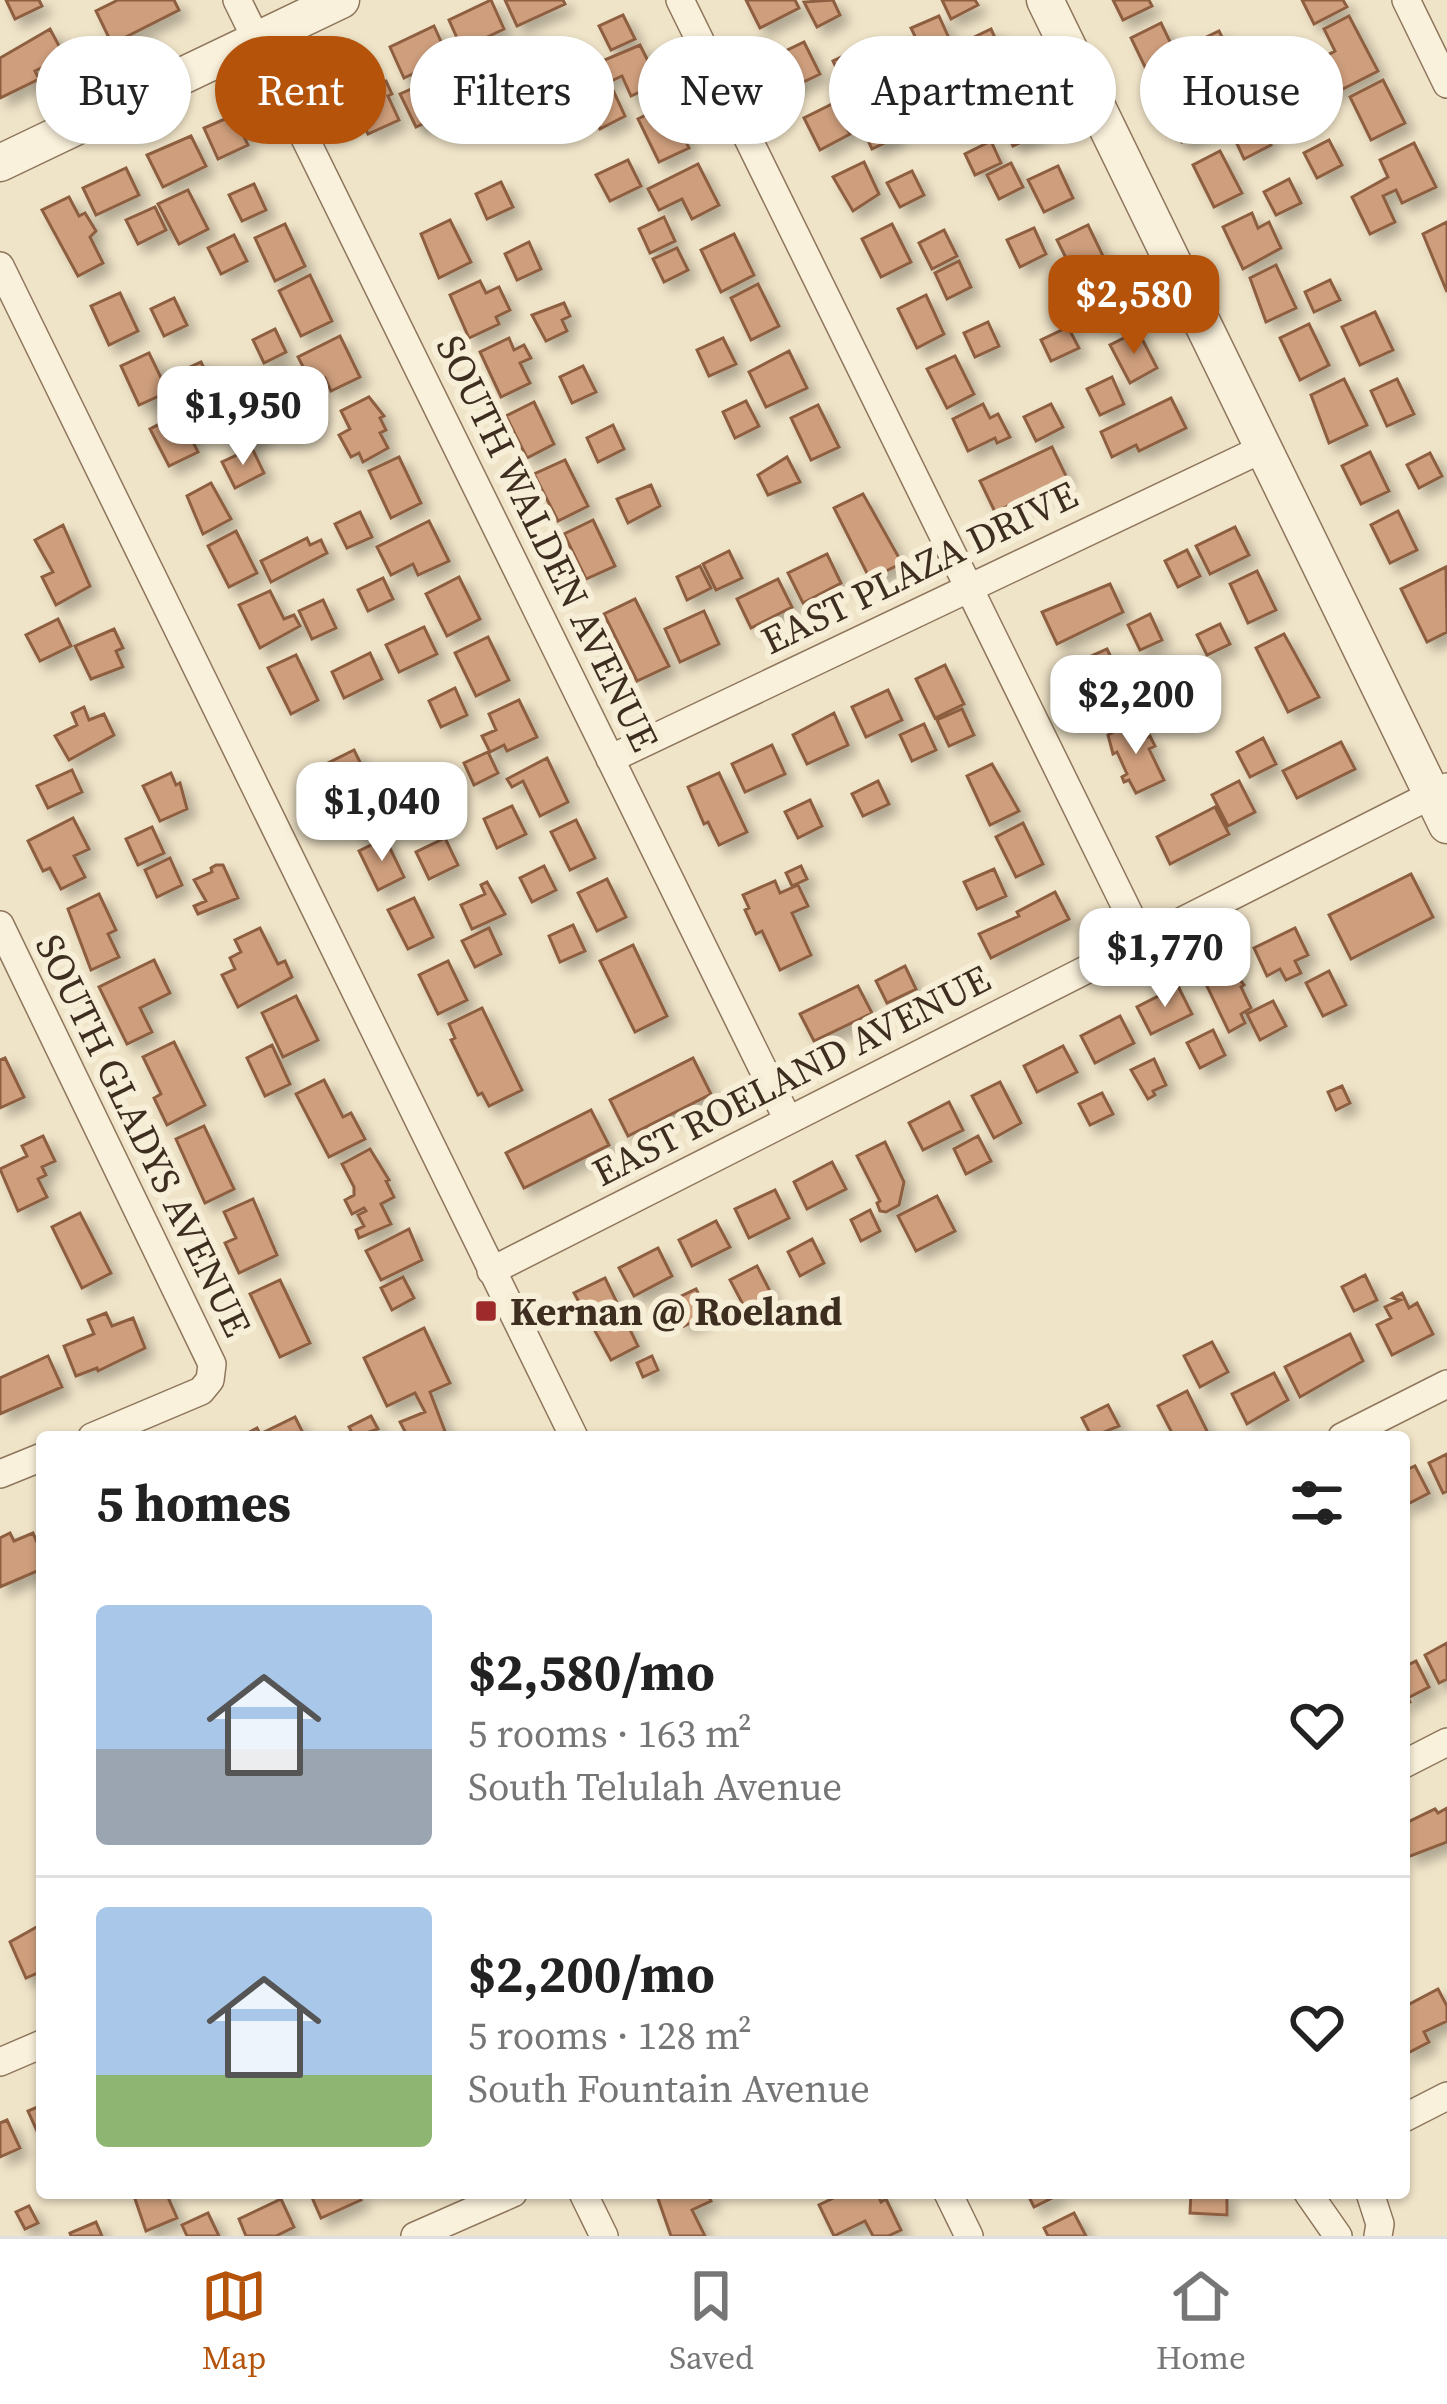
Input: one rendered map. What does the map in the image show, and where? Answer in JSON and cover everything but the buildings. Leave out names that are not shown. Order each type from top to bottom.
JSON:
[{"type":"street","name":"SOUTH WALDEN AVENUE","points":[[237,0],[254,36]]},
{"type":"street","points":[[264,36],[341,0]]},
{"type":"street","points":[[680,0],[1142,940]]},
{"type":"street","points":[[1045,0],[1442,802]]},
{"type":"street","points":[[1406,0],[1447,84]]},
{"type":"street","points":[[0,163],[215,60]]},
{"type":"street","name":"SOUTH WALDEN AVENUE","points":[[307,144],[788,1120]]},
{"type":"street","points":[[0,266],[571,1431]]},
{"type":"street","name":"EAST PLAZA DRIVE","points":[[610,759],[1264,448]]},
{"type":"street","name":"EAST ROELAND AVENUE","points":[[491,1271],[1142,940],[1442,802]]},
{"type":"street","name":"SOUTH GLADYS AVENUE","points":[[0,926],[208,1350],[213,1370],[210,1380],[187,1399],[107,1431]]},
{"type":"street","points":[[1354,1431],[1447,1384]]},
{"type":"street","points":[[0,1474],[36,1459]]},
{"type":"street","points":[[1410,1761],[1447,1742]]},
{"type":"street","points":[[0,2062],[36,2047]]},
{"type":"street","points":[[1410,2115],[1447,2096]]},
{"type":"street","points":[[415,2236],[499,2199]]},
{"type":"street","points":[[586,2199],[604,2236]]},
{"type":"street","points":[[951,2199],[969,2236]]},
{"type":"street","points":[[1312,2199],[1338,2236]]},
{"type":"street","points":[[1372,2199],[1380,2224],[1378,2236]]},
{"type":"place","name":"Kernan @ Roeland","points":[[486,1311]]}]
